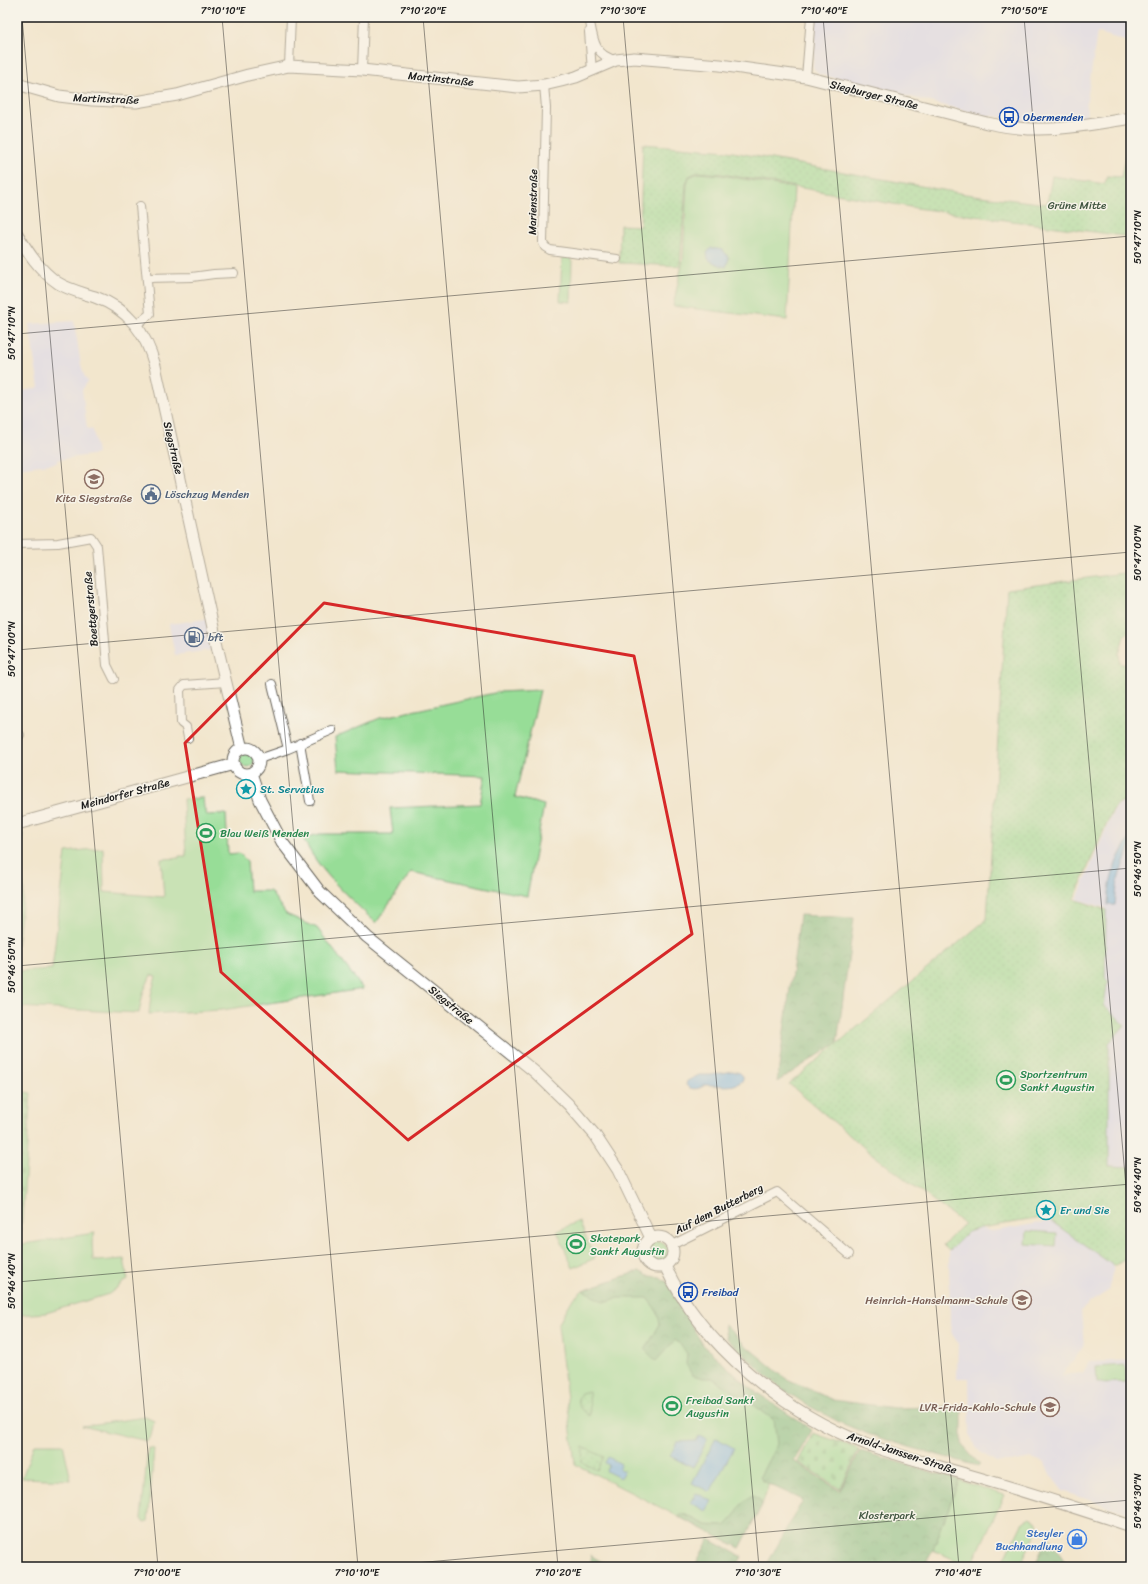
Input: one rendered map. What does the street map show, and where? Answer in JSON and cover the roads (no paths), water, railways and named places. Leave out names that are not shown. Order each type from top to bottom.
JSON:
[{"type":"main road","name":"Siegburger Straße","points":[[592,70],[616,60],[634,58],[711,64],[806,77],[987,123],[1032,130],[1053,129],[1131,118]]},
{"type":"main road","name":"Martinstraße","points":[[17,84],[59,96],[92,100],[136,102],[177,95],[248,75],[289,66],[362,70],[518,87],[544,85],[576,77],[592,70]]},
{"type":"main road","name":"Siegstraße","points":[[17,234],[40,268],[51,278],[71,289],[111,304],[124,313],[144,336],[155,366],[242,749]]},
{"type":"main road","points":[[249,748],[253,750],[259,758],[258,766],[251,773],[243,773],[239,771],[234,764],[235,754],[242,749],[249,748]]},
{"type":"main road","name":"Meindorfer Straße","points":[[17,824],[234,764]]},
{"type":"main road","name":"Siegstraße","points":[[251,773],[260,800],[282,842],[320,892],[367,937],[535,1072],[568,1104],[595,1135],[618,1170],[651,1238]]},
{"type":"main road","points":[[651,1238],[665,1238],[672,1245],[674,1254],[666,1266],[656,1267],[647,1263],[644,1258],[643,1247],[651,1238]]},
{"type":"main road","name":"Arnold-Janssen-Straße","points":[[666,1266],[682,1296],[711,1335],[740,1365],[772,1393],[801,1412],[832,1429],[867,1444],[1052,1500],[1131,1526]]},
{"type":"street","points":[[289,66],[292,17]]},
{"type":"street","points":[[362,70],[364,17]]},
{"type":"street","points":[[806,77],[811,17]]},
{"type":"street","points":[[589,19],[599,53],[607,58],[616,60]]},
{"type":"street","points":[[589,19],[589,46],[592,70]]},
{"type":"street","name":"Marienstraße","points":[[544,85],[546,108],[545,247],[550,250],[617,259]]},
{"type":"street","points":[[136,325],[150,314],[140,206]]},
{"type":"street","points":[[147,278],[192,277],[234,273]]},
{"type":"street","name":"Boettgerstraße","points":[[17,544],[58,543],[91,537],[96,546],[107,665],[114,679]]},
{"type":"street","points":[[188,738],[186,727],[181,723],[180,690],[184,685],[226,682]]},
{"type":"street","points":[[272,684],[288,749]]},
{"type":"street","points":[[259,758],[288,749],[332,730]]},
{"type":"street","points":[[300,743],[310,801]]},
{"type":"street","name":"Auf dem Butterberg","points":[[672,1245],[777,1192],[849,1254]]},
{"type":"water","points":[[711,248],[723,250],[729,258],[726,267],[708,259],[707,253]]},
{"type":"water","points":[[1131,837],[1129,851],[1121,870],[1115,905],[1108,905],[1111,878],[1114,869],[1125,845]]},
{"type":"water","points":[[732,1071],[740,1073],[743,1076],[743,1080],[730,1086],[705,1085],[696,1089],[686,1085],[687,1081],[699,1075],[711,1075]]},
{"type":"water","points":[[699,1436],[707,1440],[693,1468],[670,1456],[677,1442],[696,1441]]},
{"type":"water","points":[[716,1438],[734,1448],[710,1492],[692,1483]]},
{"type":"water","points":[[608,1457],[621,1464],[619,1468],[624,1471],[620,1478],[606,1471],[609,1465],[605,1463]]},
{"type":"water","points":[[696,1493],[712,1501],[706,1511],[691,1503]]},
{"type":"place","name":"Obermenden","points":[[1009,117]]},
{"type":"place","name":"Kita Siegstraße","points":[[94,479]]},
{"type":"place","name":"Löschzug Menden","points":[[151,494]]},
{"type":"place","name":"bft","points":[[194,637]]},
{"type":"place","name":"St. Servatius","points":[[246,789]]},
{"type":"place","name":"Blau Weiß Menden","points":[[206,833]]},
{"type":"place","name":"Sportzentrum Sankt Augustin","points":[[1006,1080]]},
{"type":"place","name":"Er und Sie","points":[[1046,1210]]},
{"type":"place","name":"Skatepark Sankt Augustin","points":[[576,1244]]},
{"type":"place","name":"Freibad","points":[[688,1292]]},
{"type":"place","name":"Heinrich-Hanselmann-Schule","points":[[1022,1300]]},
{"type":"place","name":"Freibad Sankt Augustin","points":[[672,1406]]},
{"type":"place","name":"LVR-Frida-Kahlo-Schule","points":[[1050,1407]]},
{"type":"place","name":"Steyler Buchhandlung","points":[[1077,1539]]},
{"type":"park label","name":"Grüne Mitte","points":[[1077,205]]},
{"type":"park label","name":"Klosterpark","points":[[887,1515]]}]
